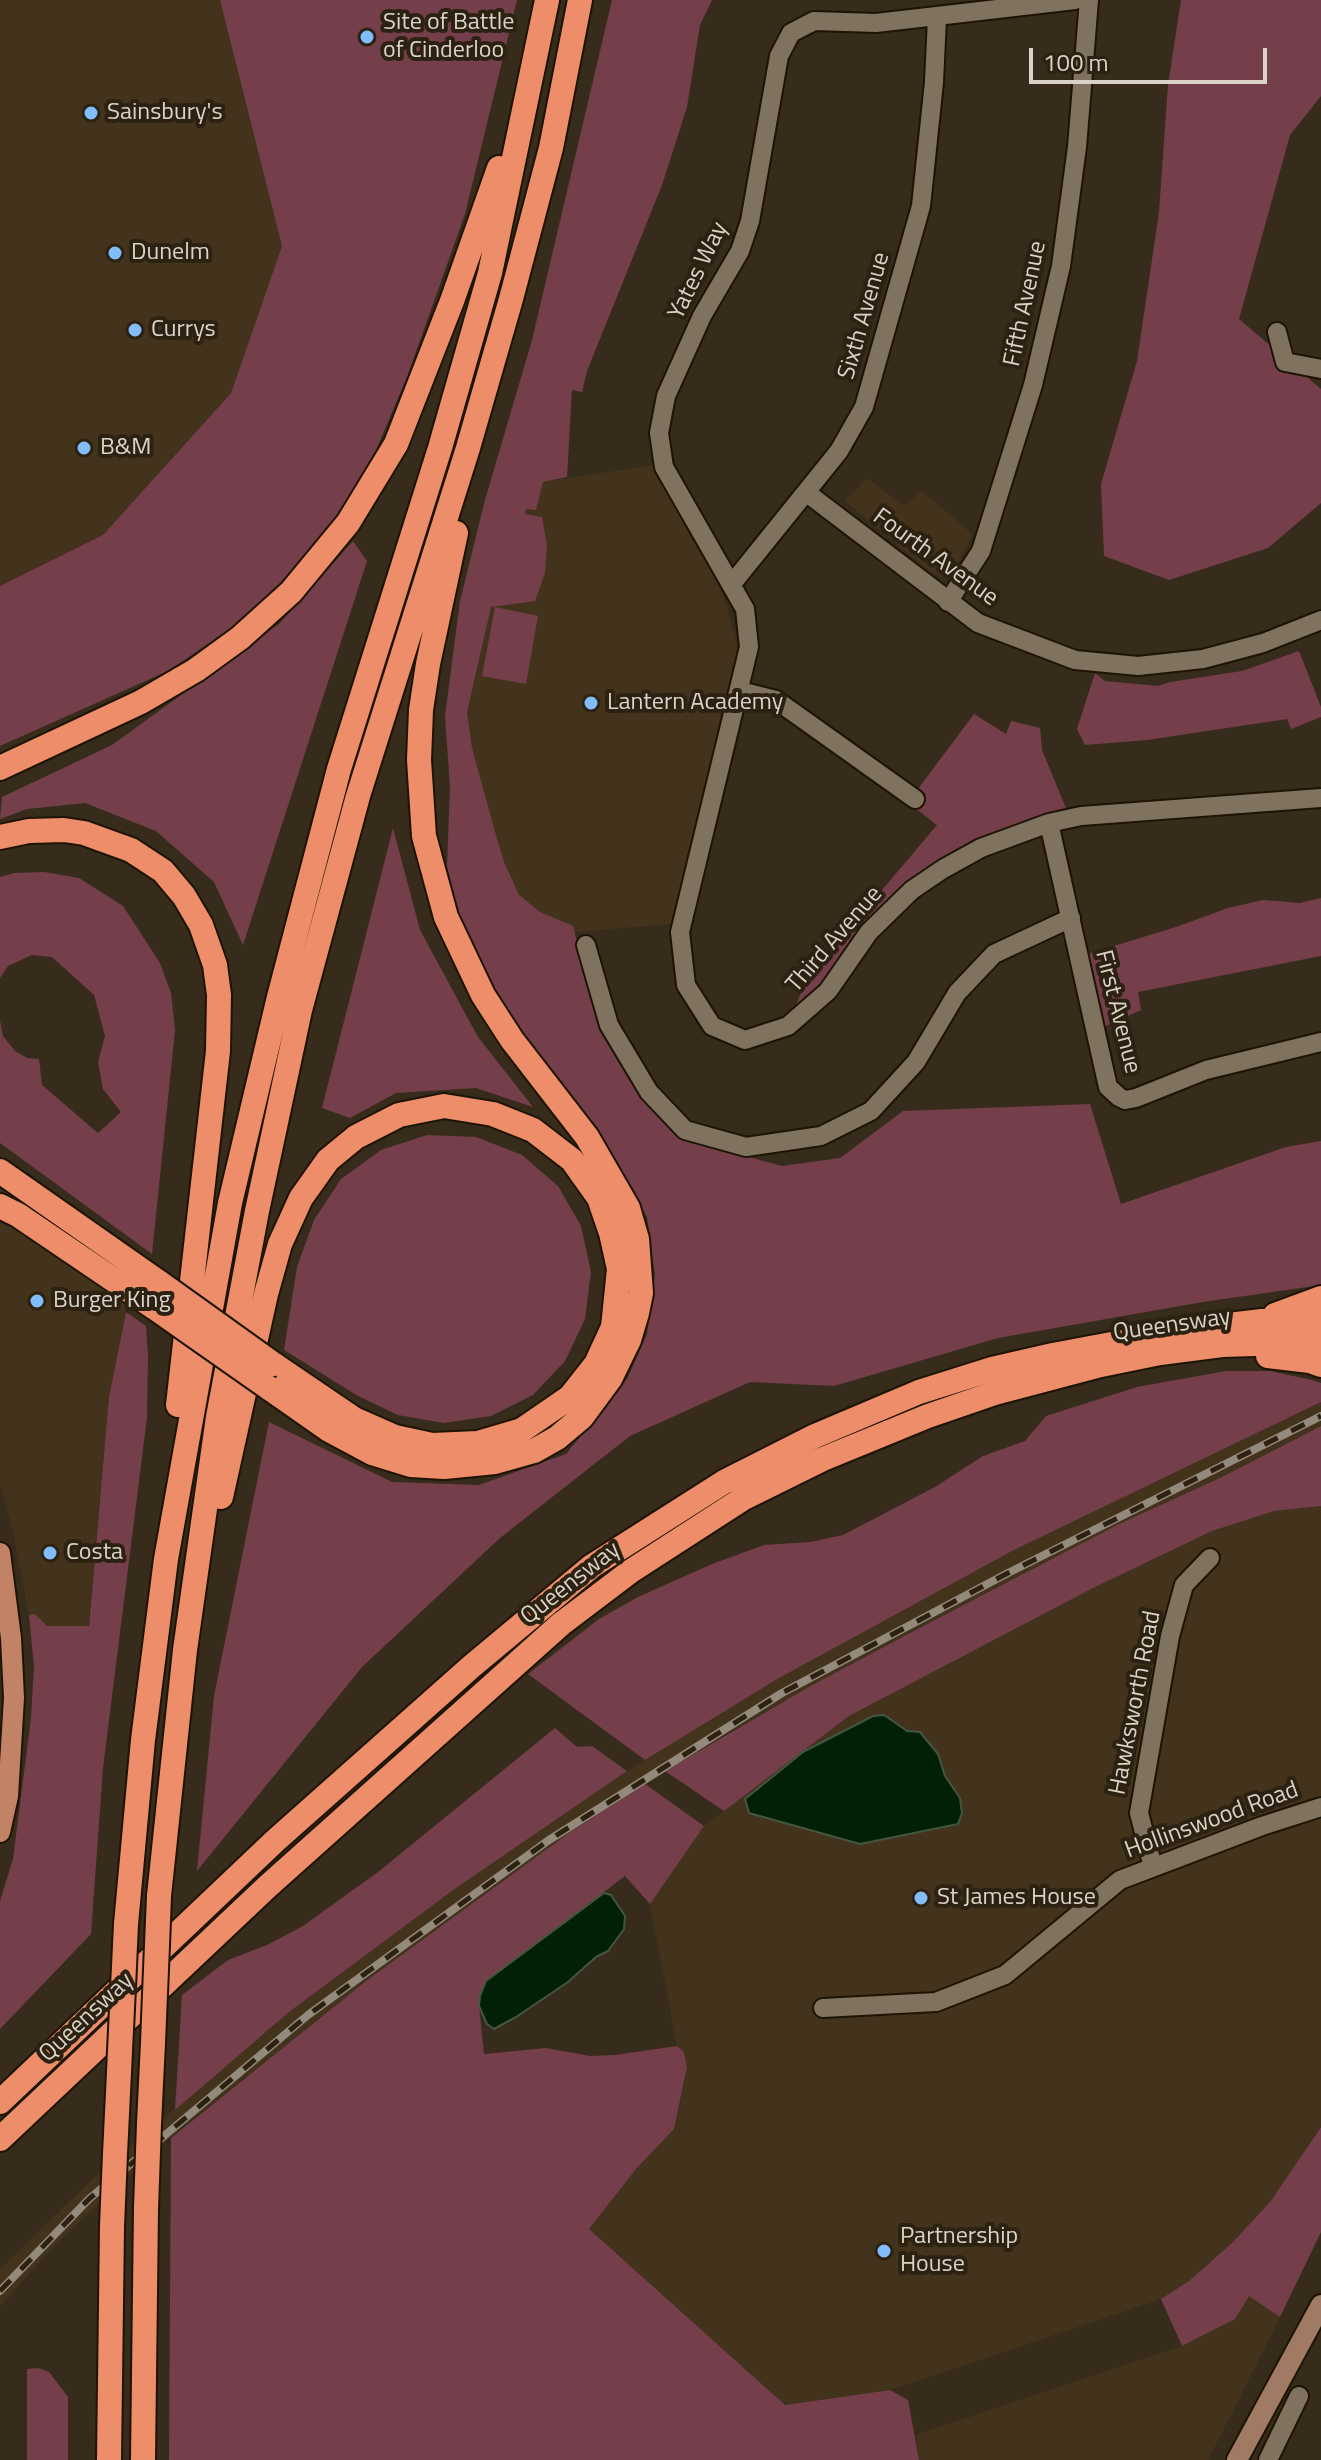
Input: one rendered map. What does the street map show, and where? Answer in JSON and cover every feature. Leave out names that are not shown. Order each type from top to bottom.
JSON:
[{"type":"highway","points":[[109,2460],[112,2226],[126,1924],[146,1712],[166,1559],[230,1203],[275,1012],[339,769],[440,448],[490,273],[547,0]]},
{"type":"highway","points":[[143,2460],[146,2208],[159,1896],[185,1650],[218,1417],[257,1211],[300,1010],[358,796],[468,448],[551,148],[580,0]]},
{"type":"highway","points":[[0,768],[141,702],[196,670],[240,638],[291,592],[348,523],[396,444],[452,301],[536,55]]},
{"type":"highway","points":[[0,1171],[160,1283],[271,1376],[329,1430],[372,1453],[411,1465],[444,1467],[495,1462],[534,1451],[557,1438],[582,1417],[610,1379],[629,1340],[641,1293],[637,1239],[628,1208],[587,1137],[512,1040],[483,995],[446,917],[424,836],[419,760],[421,710],[459,521],[468,448]]},
{"type":"highway","points":[[0,837],[29,831],[64,830],[84,833],[131,850],[163,871],[184,896],[201,925],[215,965],[219,995],[218,1051],[175,1436],[166,1559]]},
{"type":"highway","points":[[0,1206],[155,1308],[271,1376],[395,1437],[432,1445],[478,1443],[522,1430],[570,1397],[596,1364],[613,1327],[619,1269],[599,1198],[572,1160],[533,1130],[493,1114],[444,1106],[399,1115],[356,1137],[328,1160],[301,1198],[280,1244],[185,1650]]},
{"type":"highway","points":[[1262,1321],[1321,1298]]},
{"type":"highway","name":"Queensway","points":[[0,2102],[276,1840],[472,1666],[592,1566],[724,1482],[815,1436],[919,1392],[992,1369],[1186,1330],[1262,1321],[1321,1319]]},
{"type":"highway","name":"Queensway","points":[[0,2139],[268,1886],[561,1624],[631,1571],[744,1498],[823,1459],[928,1416],[995,1393],[1160,1353],[1222,1345],[1321,1342]]},
{"type":"highway","points":[[1101,1365],[1135,1367],[1256,1355],[1289,1357],[1321,1365]]},
{"type":"main road","points":[[0,1553],[11,1638],[14,1698],[8,1796],[0,1832]]},
{"type":"main road","points":[[1237,2460],[1321,2305]]},
{"type":"street","name":"Yates Way","points":[[745,609],[664,467],[659,433],[666,396],[702,316],[740,251],[745,236],[779,56],[791,33],[814,21],[876,23],[1075,0]]},
{"type":"street","name":"Fifth Avenue","points":[[948,602],[981,551],[1044,341],[1061,266],[1077,147],[1089,0]]},
{"type":"street","name":"Sixth Avenue","points":[[731,585],[839,451],[864,407],[921,206],[934,82],[937,18]]},
{"type":"street","points":[[1277,332],[1285,362],[1321,369]]},
{"type":"street","name":"Fourth Avenue","points":[[807,493],[978,623],[1075,660],[1138,666],[1203,659],[1263,643],[1321,620]]},
{"type":"street","name":"Third Avenue","points":[[745,609],[749,647],[680,932],[686,985],[712,1026],[745,1040],[788,1026],[828,991],[869,932],[912,890],[981,848],[1049,823],[1081,816],[1321,798]]},
{"type":"street","points":[[740,691],[776,700],[915,799]]},
{"type":"street","name":"First Avenue","points":[[1049,823],[1108,1087],[1119,1097],[1125,1100],[1136,1098],[1206,1070],[1321,1042]]},
{"type":"street","points":[[586,945],[609,1025],[649,1092],[685,1130],[746,1147],[821,1136],[871,1111],[916,1062],[957,993],[994,954],[1071,918]]},
{"type":"street","name":"Hawksworth Road","points":[[1153,1867],[1139,1813],[1170,1636],[1184,1585],[1210,1558]]},
{"type":"street","name":"Hollinswood Road","points":[[823,2008],[936,2002],[1005,1975],[1120,1880],[1321,1807]]},
{"type":"street","points":[[1268,2460],[1299,2396]]},
{"type":"shaded area","points":[[0,0],[220,0],[282,246],[231,392],[103,535],[0,586]]},
{"type":"shaded area","points":[[220,0],[517,0],[465,214],[407,377],[372,459],[341,515],[289,578],[232,627],[170,670],[0,746],[0,586],[103,535],[231,393],[282,246]]},
{"type":"shaded area","points":[[612,0],[712,0],[700,25],[687,107],[662,185],[587,371],[582,392],[572,390],[567,477],[543,482],[536,510],[526,509],[525,514],[542,517],[547,545],[545,573],[535,601],[491,607],[467,712],[472,748],[495,832],[519,895],[540,912],[573,926],[599,1027],[640,1093],[678,1138],[782,1166],[840,1158],[903,1111],[1090,1104],[1121,1204],[1286,1147],[1321,1141],[1321,1285],[998,1338],[834,1386],[750,1382],[630,1436],[500,1538],[362,1667],[197,1871],[214,1696],[269,1422],[392,1482],[479,1485],[566,1454],[627,1379],[647,1334],[655,1275],[647,1217],[618,1167],[515,1026],[461,926],[447,866],[450,787],[445,716],[460,601],[485,500],[532,340]]},
{"type":"shaded area","points":[[1181,0],[1321,0],[1321,96],[1290,135],[1239,319],[1321,389],[1321,503],[1268,548],[1169,580],[1104,556],[1101,484],[1137,361],[1159,212],[1168,85]]},
{"type":"shaded area","name":"Lantern Academy","points":[[653,465],[723,595],[738,648],[671,924],[523,936],[453,716],[495,575],[519,536],[526,509],[536,509],[543,482]]},
{"type":"shaded area","points":[[867,478],[904,506],[922,491],[972,534],[956,567],[942,576],[932,573],[845,501]]},
{"type":"shaded area","points":[[353,541],[367,561],[243,945],[214,882],[156,831],[85,803],[27,809],[0,819],[2,797],[112,745],[279,624]]},
{"type":"shaded area","points":[[495,607],[538,616],[526,684],[482,676]]},
{"type":"shaded area","points":[[1299,651],[1321,707],[1321,717],[1291,729],[1287,719],[1147,740],[1085,745],[1077,729],[1095,673],[1105,681],[1158,686],[1242,671]]},
{"type":"shaded area","points":[[974,714],[1006,734],[1011,721],[1040,728],[1042,750],[1068,813],[920,878],[822,990],[790,1020],[806,980],[937,825],[914,807],[924,794],[918,789]]},
{"type":"shaded area","points":[[393,828],[420,930],[478,1037],[533,1107],[476,1088],[396,1093],[350,1118],[322,1108]]},
{"type":"shaded area","points":[[44,872],[79,878],[123,906],[160,963],[171,993],[175,1030],[152,1254],[0,1143],[0,1020],[3,1036],[15,1051],[27,1058],[39,1059],[42,1085],[98,1133],[121,1112],[103,1089],[98,1062],[105,1036],[94,995],[52,957],[32,955],[8,966],[0,978],[0,877]]},
{"type":"shaded area","points":[[1321,898],[1321,956],[1138,992],[1141,1010],[1104,1027],[1088,954],[1228,908],[1263,900],[1300,903]]},
{"type":"shaded area","points":[[427,1135],[476,1137],[522,1155],[558,1186],[581,1226],[591,1272],[585,1319],[565,1361],[533,1395],[491,1416],[444,1423],[398,1415],[358,1396],[284,1350],[297,1267],[314,1220],[341,1179],[381,1150]]},
{"type":"shaded area","points":[[0,1223],[16,1229],[128,1299],[109,1397],[88,1627],[47,1626],[35,1614],[29,1615],[0,1484]]},
{"type":"shaded area","points":[[126,1312],[146,1326],[147,1417],[103,1768],[91,1934],[0,2029],[0,1901],[13,1859],[31,1718],[34,1667],[29,1615],[35,1614],[47,1626],[89,1626],[109,1397]]},
{"type":"shaded area","points":[[1226,1371],[1270,1371],[1312,1380],[1321,1383],[1321,1402],[1014,1550],[779,1678],[645,1760],[528,1674],[599,1619],[638,1597],[764,1545],[810,1542],[843,1535],[935,1487],[983,1456],[1025,1441],[1046,1416],[1137,1387]]},
{"type":"shaded area","points":[[1321,1402],[1321,1426],[1222,1477],[1117,1525],[910,1633],[726,1734],[569,1833],[366,1981],[171,2137],[60,2240],[0,2306],[0,2269],[100,2172],[289,2012],[456,1888],[567,1811],[779,1678],[1014,1550]]},
{"type":"shaded area","points":[[1321,1426],[1321,1506],[1274,1511],[1212,1531],[1093,1588],[849,1716],[724,1811],[665,1771],[809,1687],[910,1633],[1117,1525],[1222,1477]]},
{"type":"shaded area","points":[[1321,1506],[1321,2126],[1270,2202],[1232,2243],[1189,2281],[1161,2299],[890,2390],[785,2405],[589,2229],[636,2169],[674,2129],[684,2085],[687,2066],[684,2052],[677,2046],[650,1904],[704,1826],[849,1716],[1093,1588],[1212,1531],[1274,1511]],"holes":[[[884,1715],[938,1754],[945,1776],[960,1798]]]},
{"type":"shaded area","points":[[884,1715],[907,1731],[920,1732],[938,1754],[945,1776],[960,1798],[962,1813],[958,1824],[860,1844],[749,1813],[745,1799],[803,1752],[873,1716]]},
{"type":"shaded area","points":[[555,1728],[577,1747],[592,1746],[627,1771],[456,1888],[289,2012],[175,2110],[182,1995],[228,1960],[267,1945],[303,1926],[378,1872]]},
{"type":"shaded area","points":[[645,1784],[704,1826],[650,1904],[625,1876],[486,1981],[479,2006],[484,2054],[546,2048],[590,2056],[615,2055],[677,2046],[684,2052],[687,2067],[674,2129],[636,2169],[589,2229],[785,2405],[890,2390],[908,2400],[919,2460],[169,2460],[171,2138],[366,1981],[569,1833]]},
{"type":"shaded area","points":[[604,1893],[611,1895],[625,1916],[624,1929],[608,1951],[516,2017],[494,2029],[487,2024],[479,2006],[486,1981]]},
{"type":"shaded area","points":[[1321,2127],[1321,2232],[1280,2317],[1249,2296],[1235,2319],[1182,2346],[1161,2299],[1189,2281],[1232,2243],[1270,2202]]},
{"type":"shaded area","points":[[1249,2295],[1280,2317],[1208,2460],[919,2460],[916,2435],[1182,2346],[1235,2319]]},
{"type":"shaded area","points":[[38,2368],[49,2372],[68,2397],[68,2460],[27,2460],[27,2369]]},
{"type":"railway","points":[[0,2291],[89,2199],[308,2015],[549,1840],[782,1693],[1008,1573],[1321,1416]]},
{"type":"place","name":"Site of Battle of Cinderloo","points":[[367,37]]},
{"type":"place","name":"Sainsbury's","points":[[91,113]]},
{"type":"place","name":"Dunelm","points":[[115,253]]},
{"type":"place","name":"Currys","points":[[135,330]]},
{"type":"place","name":"B&M","points":[[84,448]]},
{"type":"place","name":"Lantern Academy","points":[[591,703]]},
{"type":"place","name":"Burger King","points":[[37,1301]]},
{"type":"place","name":"Costa","points":[[50,1553]]},
{"type":"place","name":"St James House","points":[[921,1898]]},
{"type":"place","name":"Partnership House","points":[[884,2251]]}]
